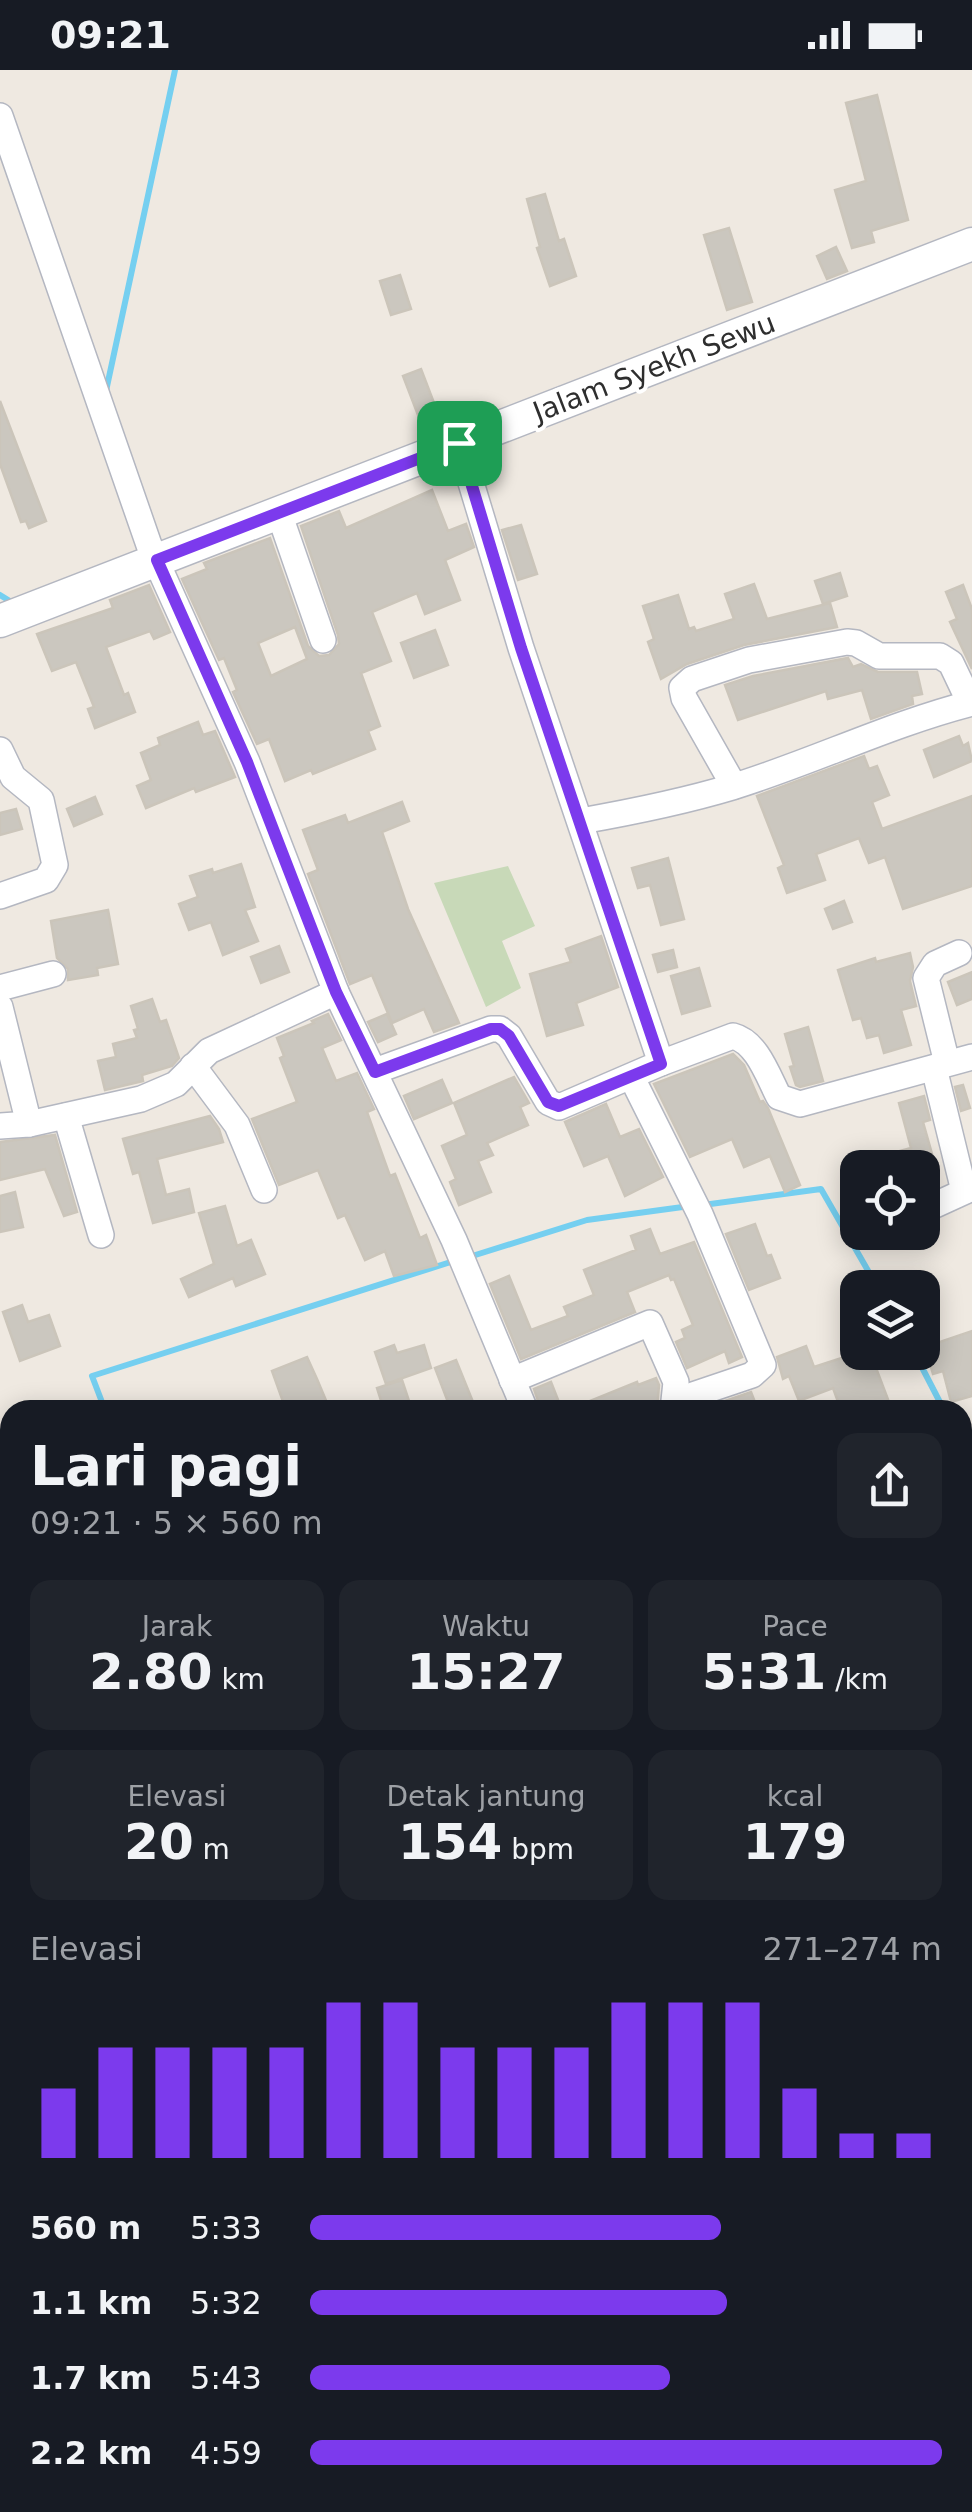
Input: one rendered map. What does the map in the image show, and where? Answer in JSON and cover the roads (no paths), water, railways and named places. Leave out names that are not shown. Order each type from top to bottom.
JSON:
[{"type":"street","points":[[0,116],[153,554],[247,762],[336,992],[454,1240],[521,1400]]},
{"type":"street","name":"Jalam Syekh Sewu","points":[[0,621],[153,554],[279,512],[972,244]]},
{"type":"street","points":[[459,443],[521,648],[661,1064]]},
{"type":"street","points":[[279,512],[322,640]]},
{"type":"street","points":[[581,821],[654,808],[734,786],[844,744],[971,703],[951,663],[940,656],[879,656],[856,642],[749,660],[692,679],[682,688],[684,698],[734,786]]},
{"type":"street","points":[[0,750],[14,777],[41,800],[55,865],[46,880],[0,896]]},
{"type":"street","points":[[940,1203],[968,1190],[951,1063],[926,978],[936,964],[959,953]]},
{"type":"street","points":[[0,988],[53,974]]},
{"type":"street","points":[[0,1126],[28,1124],[141,1098],[176,1084],[210,1052],[336,992]]},
{"type":"street","points":[[0,1006],[28,1124]]},
{"type":"street","points":[[375,1072],[491,1029],[500,1029],[509,1036],[552,1105],[565,1105],[733,1036],[743,1038],[752,1048],[779,1096],[800,1104],[951,1063]]},
{"type":"street","points":[[193,1066],[238,1125],[264,1190]]},
{"type":"street","points":[[632,1078],[700,1214],[763,1365],[752,1375],[689,1400]]},
{"type":"street","points":[[66,1116],[102,1235]]},
{"type":"street","points":[[512,1380],[650,1323],[676,1382],[674,1400]]},
{"type":"waterway","points":[[106,391],[175,70]]},
{"type":"waterway","points":[[0,595],[13,603]]},
{"type":"waterway","points":[[703,1205],[821,1189],[868,1270]]},
{"type":"waterway","points":[[469,1257],[587,1220],[690,1206]]},
{"type":"waterway","points":[[101,1400],[92,1376],[457,1260]]},
{"type":"waterway","points":[[923,1370],[939,1400]]}]
